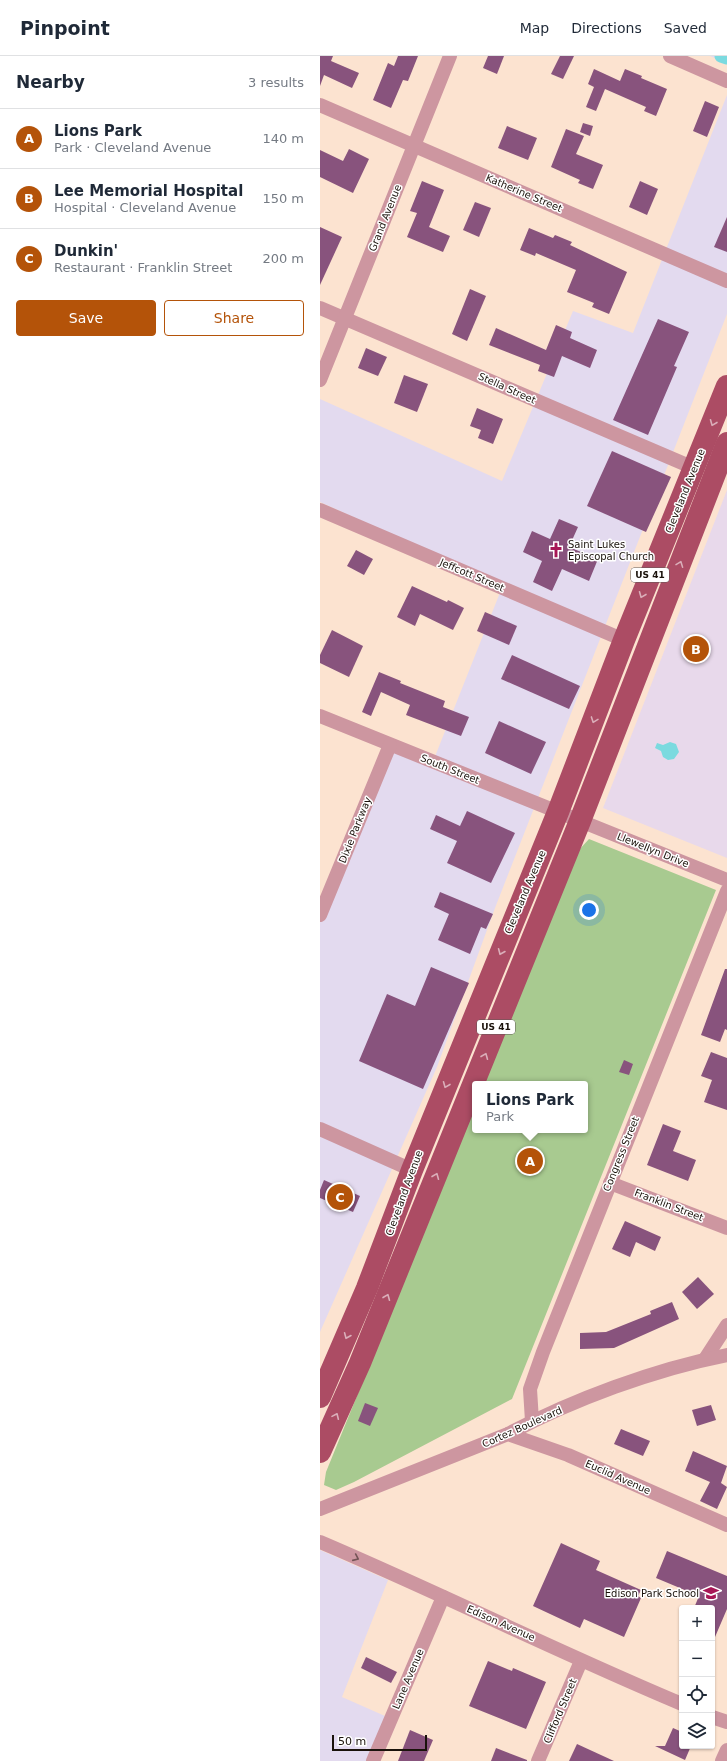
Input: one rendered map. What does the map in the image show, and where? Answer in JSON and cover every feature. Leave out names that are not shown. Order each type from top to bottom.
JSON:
[{"type":"main road","name":"Cleveland Avenue","points":[[320,1397],[367,1288],[412,1170],[558,812],[624,640],[727,386]]},
{"type":"main road","name":"US 41","points":[[475,1081],[580,821],[727,443]]},
{"type":"main road","name":"US 41","points":[[320,1452],[360,1363],[472,1087]]},
{"type":"main road","points":[[412,1170],[421,1213]]},
{"type":"street","name":"Grand Avenue","points":[[320,380],[450,56]]},
{"type":"street","points":[[670,56],[727,81]]},
{"type":"street","name":"Katherine Street","points":[[320,105],[727,281]]},
{"type":"street","name":"Stella Street","points":[[320,308],[694,468]]},
{"type":"street","name":"Jeffcott Street","points":[[320,510],[624,640]]},
{"type":"street","name":"South Street","points":[[320,716],[580,821]]},
{"type":"street","name":"Dixie Parkway","points":[[320,915],[390,745]]},
{"type":"street","name":"Llewellyn Drive","points":[[580,821],[727,880]]},
{"type":"street","name":"Congress Street","points":[[532,1421],[530,1389],[569,1282],[727,891]]},
{"type":"street","points":[[320,1129],[412,1170]]},
{"type":"street","name":"Franklin Street","points":[[610,1182],[727,1228]]},
{"type":"street","points":[[705,1359],[727,1325]]},
{"type":"street","name":"Cortez Boulevard","points":[[320,1509],[508,1434],[532,1421],[640,1378],[727,1354]]},
{"type":"street","name":"Euclid Avenue","points":[[508,1434],[568,1454],[727,1525]]},
{"type":"street","name":"Edison Avenue","points":[[320,1542],[679,1703]]},
{"type":"street","name":"Lane Avenue","points":[[373,1761],[442,1597]]},
{"type":"street","name":"Clifford Street","points":[[538,1761],[564,1704],[581,1660]]},
{"type":"street","points":[[715,1718],[727,1722]]},
{"type":"street","points":[[722,1761],[727,1750]]},
{"type":"shaded area","points":[[710,56],[727,56],[727,63]]},
{"type":"shaded area","points":[[727,95],[727,314],[495,908],[437,1067],[320,1332],[320,901],[390,740],[434,759],[503,585],[320,502],[320,399],[502,481],[573,311],[633,333]]},
{"type":"shaded area","points":[[727,490],[727,858],[603,808]]},
{"type":"shaded area","points":[[320,1550],[388,1580],[342,1697],[385,1716],[366,1761],[320,1761]]},
{"type":"green space","points":[[589,839],[716,890],[512,1399],[336,1490],[324,1485],[326,1472],[472,1113],[472,1133],[588,1133],[588,1081],[485,1081],[578,851]]},
{"type":"water","points":[[670,742],[676,744],[679,752],[674,759],[668,760],[663,757],[661,751],[655,748],[657,743],[663,745]]},
{"type":"building","points":[[320,56],[333,56],[331,61],[359,73],[352,88],[324,75],[320,86]]},
{"type":"building","points":[[398,56],[418,56],[408,81],[403,80],[391,108],[373,100],[388,63],[394,66]]},
{"type":"building","points":[[488,56],[504,56],[497,74],[483,68]]},
{"type":"building","points":[[560,56],[574,56],[563,79],[551,74]]},
{"type":"building","points":[[594,69],[620,81],[625,69],[642,76],[641,78],[667,89],[656,116],[644,111],[646,107],[605,89],[596,111],[586,107],[594,87],[588,84]]},
{"type":"building","points":[[705,101],[719,107],[707,137],[693,131]]},
{"type":"building","points":[[583,123],[593,126],[590,136],[580,132]]},
{"type":"building","points":[[507,126],[537,138],[528,160],[498,148]]},
{"type":"building","points":[[566,129],[584,136],[576,154],[603,165],[593,189],[578,183],[580,180],[551,167]]},
{"type":"building","points":[[349,149],[369,159],[353,193],[320,177],[320,150],[343,161]]},
{"type":"building","points":[[422,181],[444,190],[429,227],[450,236],[443,252],[407,237],[417,213],[410,211]]},
{"type":"building","points":[[640,181],[658,189],[647,215],[629,207]]},
{"type":"building","points":[[475,202],[491,208],[479,237],[463,230]]},
{"type":"building","points":[[727,217],[727,252],[714,247]]},
{"type":"building","points":[[320,227],[342,237],[320,285]]},
{"type":"building","points":[[529,228],[553,238],[555,235],[572,242],[570,245],[627,272],[609,314],[592,307],[594,303],[567,292],[576,270],[536,253],[535,256],[520,250]]},
{"type":"building","points":[[470,289],[486,296],[467,341],[452,334]]},
{"type":"building","points":[[658,319],[689,332],[674,366],[677,367],[648,435],[613,420]]},
{"type":"building","points":[[556,325],[572,332],[570,338],[597,350],[590,368],[562,356],[554,377],[538,371],[540,365],[489,345],[496,328],[546,350]]},
{"type":"building","points":[[366,348],[387,357],[378,376],[358,368]]},
{"type":"building","points":[[404,375],[428,384],[417,412],[394,403]]},
{"type":"building","points":[[477,408],[503,419],[493,444],[478,438],[481,430],[470,426]]},
{"type":"building","points":[[612,451],[671,477],[646,532],[587,506]]},
{"type":"building","points":[[559,519],[578,527],[569,547],[598,559],[589,581],[562,569],[552,591],[533,582],[542,561],[523,552],[532,531],[550,539]]},
{"type":"building","points":[[356,550],[373,559],[364,575],[347,566]]},
{"type":"building","points":[[412,586],[464,608],[453,630],[420,614],[415,626],[397,617]]},
{"type":"building","points":[[485,612],[517,626],[509,645],[477,631]]},
{"type":"building","points":[[332,630],[363,646],[349,677],[320,663],[320,655]]},
{"type":"building","points":[[512,655],[580,686],[569,709],[501,679]]},
{"type":"building","points":[[379,672],[401,681],[400,683],[445,701],[443,707],[469,717],[461,736],[406,715],[410,705],[381,692],[371,716],[362,712]]},
{"type":"building","points":[[499,721],[546,742],[531,774],[485,753]]},
{"type":"building","points":[[467,811],[515,833],[491,883],[447,863],[457,841],[430,829],[436,815],[460,826]]},
{"type":"building","points":[[440,892],[493,914],[486,929],[481,927],[470,954],[438,940],[449,914],[434,907]]},
{"type":"building","points":[[431,967],[469,983],[423,1089],[359,1061],[387,994],[415,1006]]},
{"type":"building","points":[[725,969],[727,969],[727,1030],[725,1029],[720,1042],[701,1035]]},
{"type":"building","points":[[711,1052],[727,1058],[727,1110],[704,1102],[712,1080],[701,1076]]},
{"type":"building","points":[[624,1060],[633,1064],[629,1075],[619,1072]]},
{"type":"building","points":[[663,1124],[681,1131],[673,1151],[696,1160],[688,1181],[647,1165]]},
{"type":"building","points":[[324,1180],[360,1196],[353,1212],[320,1198],[320,1190]]},
{"type":"building","points":[[625,1221],[661,1237],[655,1251],[636,1242],[630,1257],[612,1249]]},
{"type":"building","points":[[698,1277],[714,1294],[697,1309],[682,1292]]},
{"type":"building","points":[[672,1302],[679,1319],[614,1348],[580,1349],[580,1333],[606,1332],[651,1314],[650,1311]]},
{"type":"building","points":[[365,1403],[378,1408],[370,1426],[358,1421]]},
{"type":"building","points":[[711,1405],[716,1420],[697,1426],[692,1410]]},
{"type":"building","points":[[621,1429],[650,1441],[643,1456],[614,1444]]},
{"type":"building","points":[[693,1451],[727,1466],[721,1483],[727,1487],[717,1509],[700,1501],[710,1482],[685,1471]]},
{"type":"building","points":[[561,1543],[600,1561],[596,1570],[641,1590],[638,1596],[641,1598],[624,1637],[584,1619],[580,1628],[533,1606]]},
{"type":"building","points":[[667,1551],[727,1576],[727,1609],[715,1637],[715,1605],[695,1605],[699,1596],[656,1578]]},
{"type":"building","points":[[366,1657],[397,1672],[391,1683],[361,1668]]},
{"type":"building","points":[[488,1661],[512,1671],[513,1668],[546,1682],[526,1729],[469,1706]]},
{"type":"building","points":[[673,1728],[679,1731],[679,1749],[690,1749],[685,1760],[655,1746],[665,1746]]},
{"type":"building","points":[[410,1730],[433,1740],[424,1761],[398,1761]]},
{"type":"building","points":[[577,1744],[614,1761],[569,1761]]},
{"type":"building","points":[[496,1748],[527,1760],[527,1761],[491,1761]]},
{"type":"waterway","points":[[721,56],[727,58]]},
{"type":"place","name":"Saint Lukes Episcopal Church","points":[[556,550]]},
{"type":"place","name":"Lee Memorial Hospital","points":[[696,649]]},
{"type":"place","name":"Lions Park","points":[[530,1161]]},
{"type":"place","name":"Dunkin'","points":[[340,1197]]},
{"type":"place","name":"Edison Park School","points":[[711,1593]]}]
